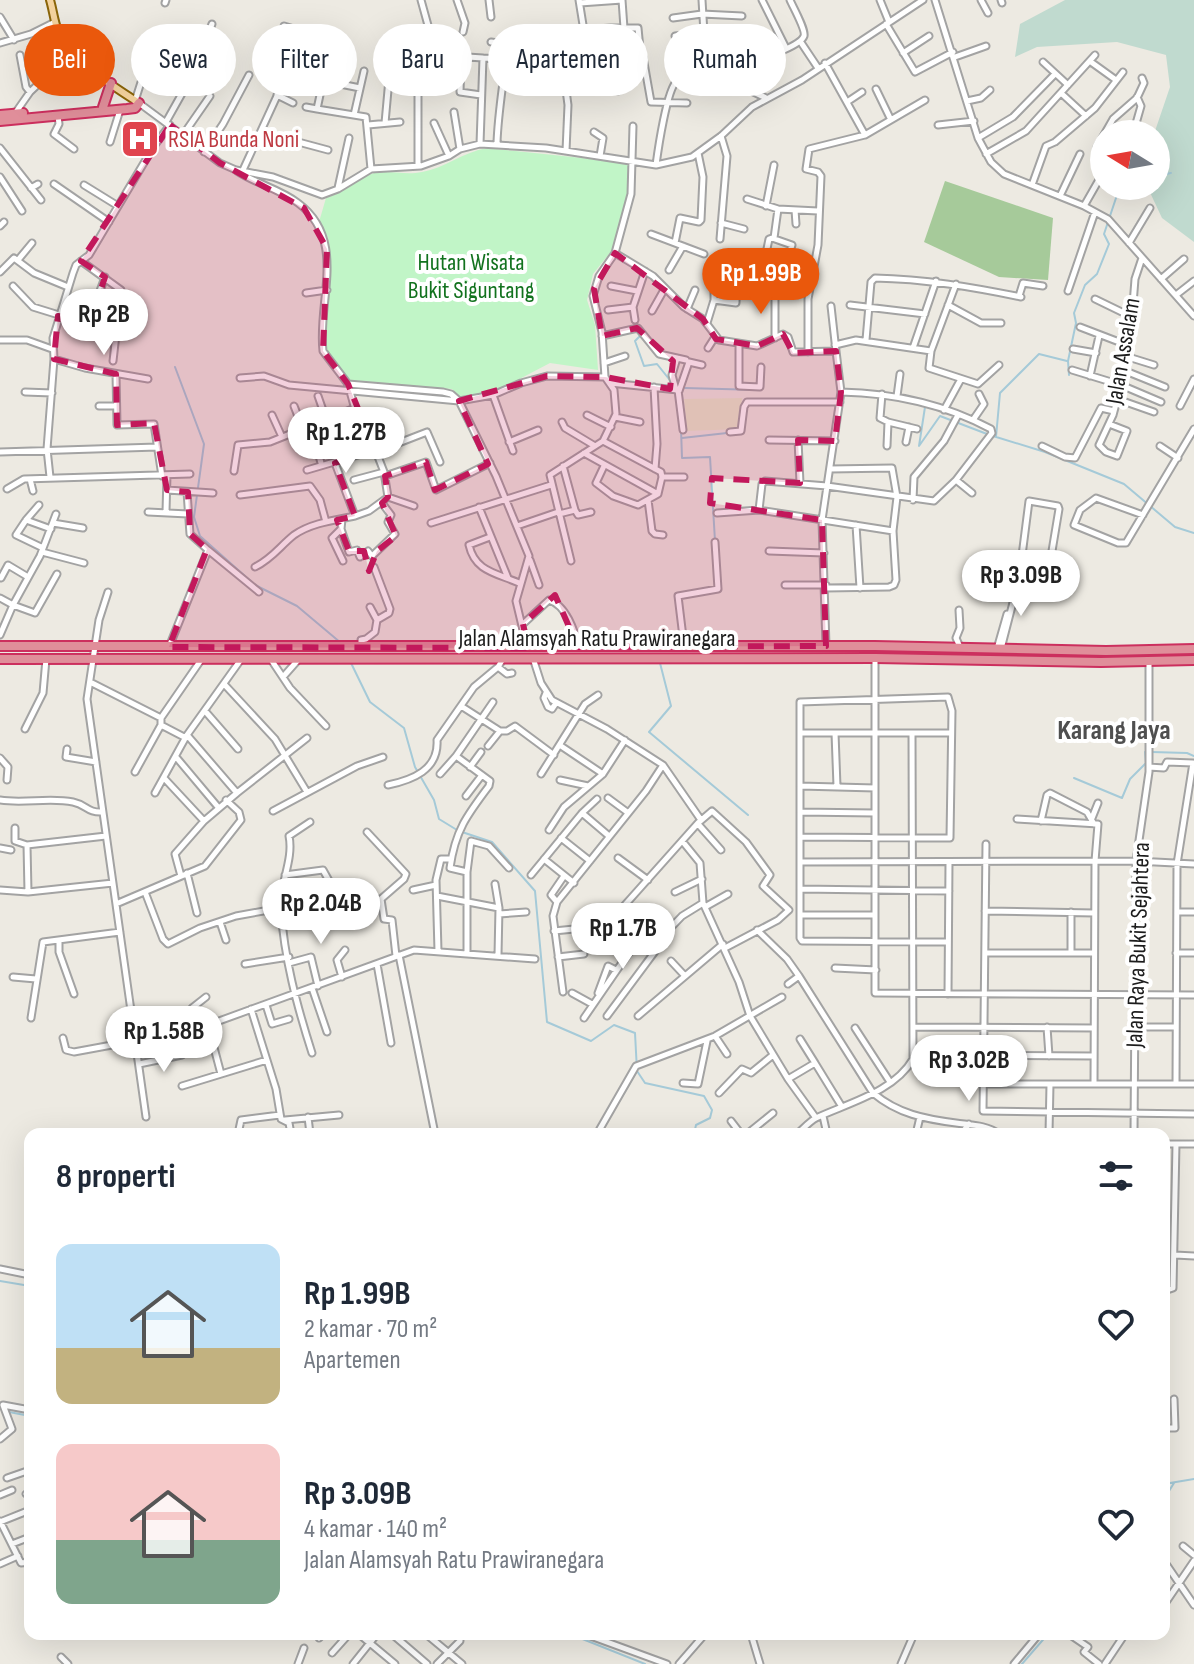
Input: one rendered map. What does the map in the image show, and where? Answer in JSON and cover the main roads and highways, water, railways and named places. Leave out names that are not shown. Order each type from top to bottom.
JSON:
[{"type":"highway","points":[[103,107],[108,96]]},
{"type":"highway","points":[[5,118],[137,102]]},
{"type":"highway","points":[[5,118],[120,110],[135,108],[137,102]]},
{"type":"highway","name":"Jalan Alamsyah Ratu Prawiranegara","points":[[0,646],[1194,649]]},
{"type":"highway","points":[[990,659],[996,649]]},
{"type":"highway","name":"Jalan Alamsyah Ratu Prawiranegara","points":[[0,659],[533,657],[1101,662],[1194,660]]},
{"type":"main road","points":[[50,0],[56,24]]},
{"type":"main road","points":[[115,86],[137,102]]},
{"type":"waterway","points":[[1069,375],[1068,361],[1076,323],[1074,313],[1085,285],[1097,274],[1109,244],[1104,234],[1115,200]]},
{"type":"waterway","points":[[634,330],[641,335],[635,341],[644,366],[657,364],[673,384]]},
{"type":"waterway","points":[[996,437],[1000,393],[1039,354],[1067,361]]},
{"type":"waterway","points":[[175,367],[204,444],[194,517],[200,536],[255,585],[297,606],[341,643]]},
{"type":"waterway","points":[[685,388],[759,390]]},
{"type":"waterway","points":[[925,407],[919,446],[940,416],[987,434]]},
{"type":"waterway","points":[[681,429],[682,458],[710,457],[715,541]]},
{"type":"waterway","points":[[682,438],[727,433]]},
{"type":"waterway","points":[[993,436],[1045,452],[1124,484],[1175,527],[1194,533]]},
{"type":"waterway","points":[[676,595],[687,592]]},
{"type":"waterway","points":[[656,645],[656,640],[680,638],[677,609]]},
{"type":"waterway","points":[[351,663],[370,702],[404,728],[415,767],[434,800],[439,819],[457,830]]},
{"type":"waterway","points":[[660,663],[671,706],[649,732],[748,815]]},
{"type":"waterway","points":[[1074,778],[1122,798],[1130,779],[1146,763],[1145,752]]},
{"type":"waterway","points":[[1152,752],[1194,756]]},
{"type":"waterway","points":[[462,832],[492,842],[535,891],[547,1022],[591,1041],[614,1025],[635,1033],[637,1071],[645,1083],[704,1096],[712,1110],[710,1118],[695,1128]]},
{"type":"waterway","points":[[603,1128],[637,1071]]},
{"type":"waterway","points":[[0,1281],[24,1285]]},
{"type":"waterway","points":[[9,1412],[24,1415]]},
{"type":"waterway","points":[[1170,1483],[1194,1479]]},
{"type":"waterway","points":[[1170,1489],[1174,1483]]},
{"type":"waterway","points":[[585,1640],[645,1664]]},
{"type":"waterway","points":[[1022,1664],[1043,1640]]},
{"type":"place","name":"RSIA Bunda Noni","points":[[140,139]]},
{"type":"district","name":"Karang Jaya","points":[[1114,730]]},
{"type":"park label","name":"Hutan Wisata Bukit Siguntang","points":[[471,276]]}]
